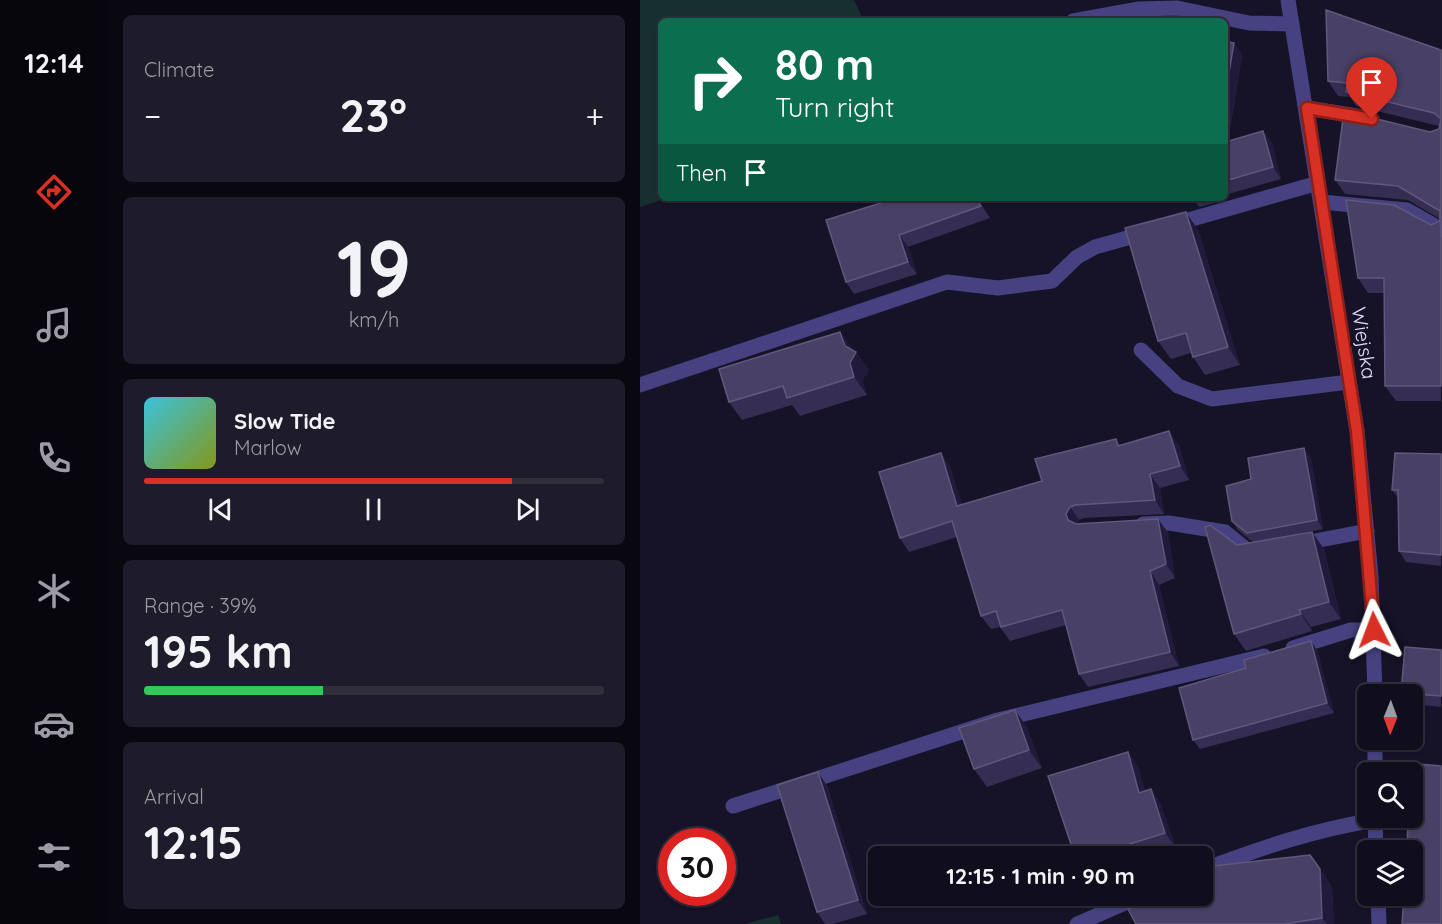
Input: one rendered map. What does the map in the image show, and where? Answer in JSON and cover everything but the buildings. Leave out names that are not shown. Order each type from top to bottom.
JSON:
[{"type":"street","name":"Wiejska","points":[[1288,0],[1357,431],[1374,630],[1375,684]]},
{"type":"street","points":[[1090,18],[1139,9],[1177,8],[1225,18]]},
{"type":"street","points":[[1228,19],[1249,23],[1292,24]]},
{"type":"street","points":[[1307,108],[1382,121]]},
{"type":"street","points":[[640,385],[947,282],[998,288],[1052,281],[1077,257],[1095,247],[1318,183]]},
{"type":"street","points":[[1321,202],[1407,210],[1441,230]]},
{"type":"street","points":[[1141,350],[1178,386],[1212,399],[1329,387],[1349,382]]},
{"type":"street","points":[[1127,525],[1169,523],[1225,532],[1251,553],[1367,531]]},
{"type":"street","points":[[733,806],[998,720],[1255,659],[1351,630],[1374,630]]},
{"type":"street","points":[[1213,866],[1279,841],[1325,828],[1357,822]]},
{"type":"street","points":[[1077,924],[1118,906]]},
{"type":"street","points":[[1378,906],[1379,924]]},
{"type":"green space","points":[[640,0],[854,0],[863,18],[658,18],[658,201],[640,207]]},
{"type":"green space","points":[[778,915],[781,924],[745,924]]},
{"type":"route","points":[[1372,119],[1307,108],[1357,431],[1374,630]]}]
